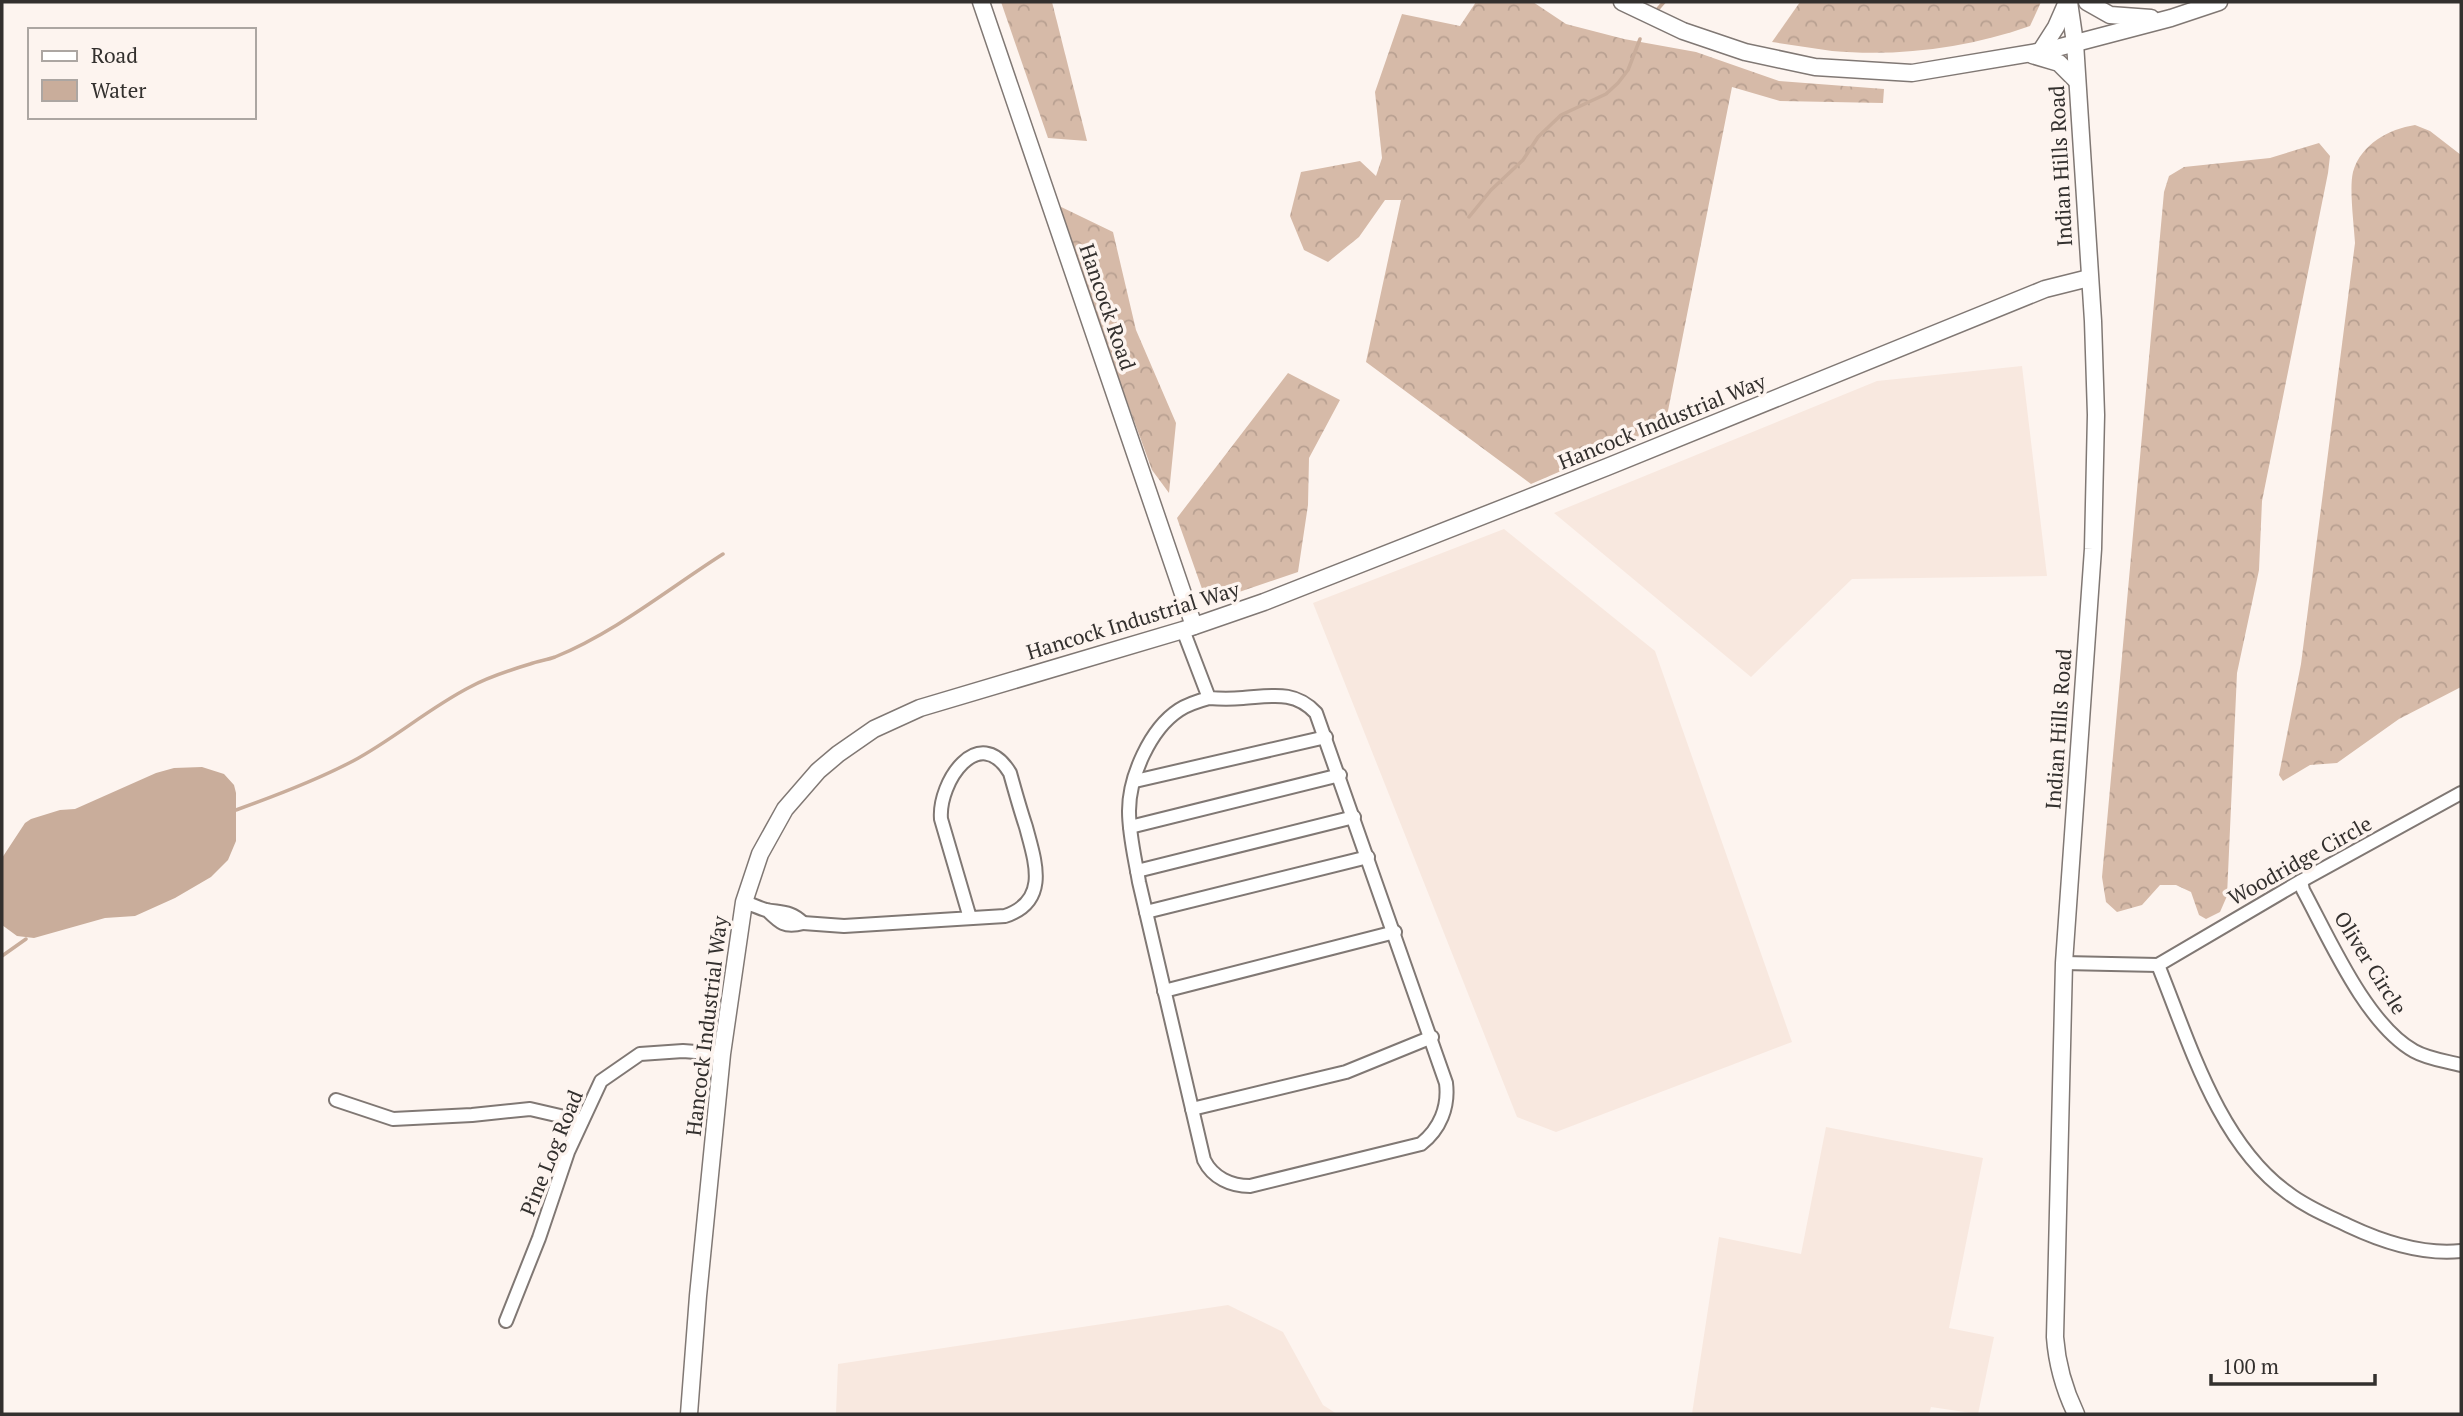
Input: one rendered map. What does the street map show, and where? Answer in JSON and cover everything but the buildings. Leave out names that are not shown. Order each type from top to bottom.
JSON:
[{"type":"street","name":"Hancock Road","points":[[981,2],[1188,628]]},
{"type":"street","points":[[1622,2],[1658,20],[1745,52],[1815,67],[1912,73],[2033,53],[2171,18],[2219,2]]},
{"type":"street","points":[[2033,53],[2056,27],[2068,2]]},
{"type":"street","name":"Indian Hills Road","points":[[2068,2],[2075,43],[2093,321],[2096,415],[2093,549],[2064,963],[2055,1337],[2057,1364],[2065,1391],[2076,1414]]},
{"type":"street","points":[[2087,2],[2110,15],[2171,18]]},
{"type":"street","points":[[2033,53],[2059,63],[2077,81]]},
{"type":"street","name":"Hancock Industrial Way","points":[[689,1414],[722,1054],[744,902],[761,854],[785,809],[818,771],[874,729],[920,708],[1188,628],[1264,602],[2045,289],[2089,278]]},
{"type":"street","points":[[1188,628],[1209,698]]},
{"type":"street","points":[[1284,694],[1294,697],[1316,713],[1326,737],[1443,1069],[1448,1094],[1442,1118],[1430,1137],[1421,1144],[1250,1186],[1236,1186],[1217,1177],[1208,1167],[1192,1109],[1137,871],[1130,827],[1130,798],[1153,740],[1168,720],[1187,705],[1209,698],[1238,699],[1284,694]]},
{"type":"street","points":[[1135,781],[1326,737]]},
{"type":"street","points":[[744,902],[767,910],[779,921],[791,926],[803,923],[844,926],[1005,916],[1016,912],[1030,899],[1037,864],[1010,773],[1004,764],[984,753],[974,754],[951,775],[940,807],[941,819],[970,918]]},
{"type":"street","points":[[1130,827],[1340,775]]},
{"type":"street","name":"Woodridge Circle","points":[[2158,965],[2301,881],[2461,793]]},
{"type":"street","points":[[1137,871],[1354,817]]},
{"type":"street","points":[[1146,912],[1368,857]]},
{"type":"street","name":"Oliver Circle","points":[[2301,881],[2303,890],[2343,964],[2387,1029],[2416,1052],[2461,1065]]},
{"type":"street","points":[[1164,991],[1395,932]]},
{"type":"street","points":[[2064,963],[2158,965],[2214,1101],[2231,1129],[2267,1175],[2287,1192],[2308,1206],[2362,1232],[2417,1250],[2444,1253],[2461,1251]]},
{"type":"street","points":[[1192,1109],[1335,1075],[1432,1037]]},
{"type":"street","name":"Pine Log Road","points":[[506,1321],[539,1238],[568,1152],[601,1081],[640,1054],[683,1051],[722,1054]]},
{"type":"street","points":[[336,1100],[393,1119],[472,1115],[530,1108],[582,1121]]},
{"type":"shaded area","points":[[2022,366],[2047,576],[1852,579],[1751,677],[1554,513],[1877,381]]},
{"type":"shaded area","points":[[1504,529],[1655,651],[1792,1042],[1556,1132],[1517,1117],[1313,603]]},
{"type":"shaded area","points":[[1826,1127],[1983,1158],[1949,1328],[1994,1337],[1978,1414],[1931,1407],[1929,1414],[1692,1414],[1719,1237],[1801,1254]]},
{"type":"shaded area","points":[[1228,1305],[1283,1332],[1323,1405],[1337,1414],[836,1413],[838,1364]]},
{"type":"green space","points":[[1001,2],[1052,2],[1087,141],[1048,138]]},
{"type":"green space","points":[[1476,2],[1533,2],[1566,24],[1624,39],[1696,52],[1779,81],[1884,89],[1883,103],[1780,101],[1732,87],[1665,426],[1531,484],[1366,362],[1401,200],[1385,200],[1359,237],[1328,262],[1304,250],[1290,216],[1301,172],[1360,161],[1376,176],[1382,158],[1375,92],[1402,14],[1460,26]]},
{"type":"green space","points":[[1800,2],[2041,2],[2030,26],[2006,34],[1933,49],[1857,53],[1772,42]]},
{"type":"green space","points":[[2415,125],[2430,131],[2461,155],[2461,687],[2399,719],[2337,763],[2310,765],[2283,781],[2279,775],[2301,664],[2355,243],[2353,172],[2362,153],[2369,146],[2386,134]]},
{"type":"green space","points":[[2319,143],[2330,156],[2328,173],[2262,501],[2259,570],[2237,673],[2227,896],[2220,912],[2206,919],[2199,915],[2191,892],[2176,885],[2160,885],[2142,905],[2117,912],[2106,902],[2102,877],[2164,192],[2169,176],[2184,167],[2270,158]]},
{"type":"green space","points":[[1055,204],[1113,232],[1136,330],[1176,423],[1169,493],[1152,470]]},
{"type":"green space","points":[[1288,373],[1340,400],[1309,458],[1308,505],[1298,572],[1207,603],[1177,518]]},
{"type":"water","points":[[202,767],[224,774],[234,785],[236,793],[236,841],[228,860],[211,877],[175,898],[135,916],[105,918],[34,938],[17,936],[2,925],[2,858],[25,823],[60,810],[75,809],[156,773],[174,768]]},
{"type":"waterway","points":[[1656,11],[1664,2]]},
{"type":"waterway","points":[[1469,217],[1491,190],[1523,160],[1538,137],[1561,115],[1606,94],[1618,83],[1628,70],[1640,39]]},
{"type":"waterway","points":[[236,810],[353,761],[477,683],[577,647],[620,623],[723,554]]},
{"type":"waterway","points":[[2,956],[26,939]]}]
